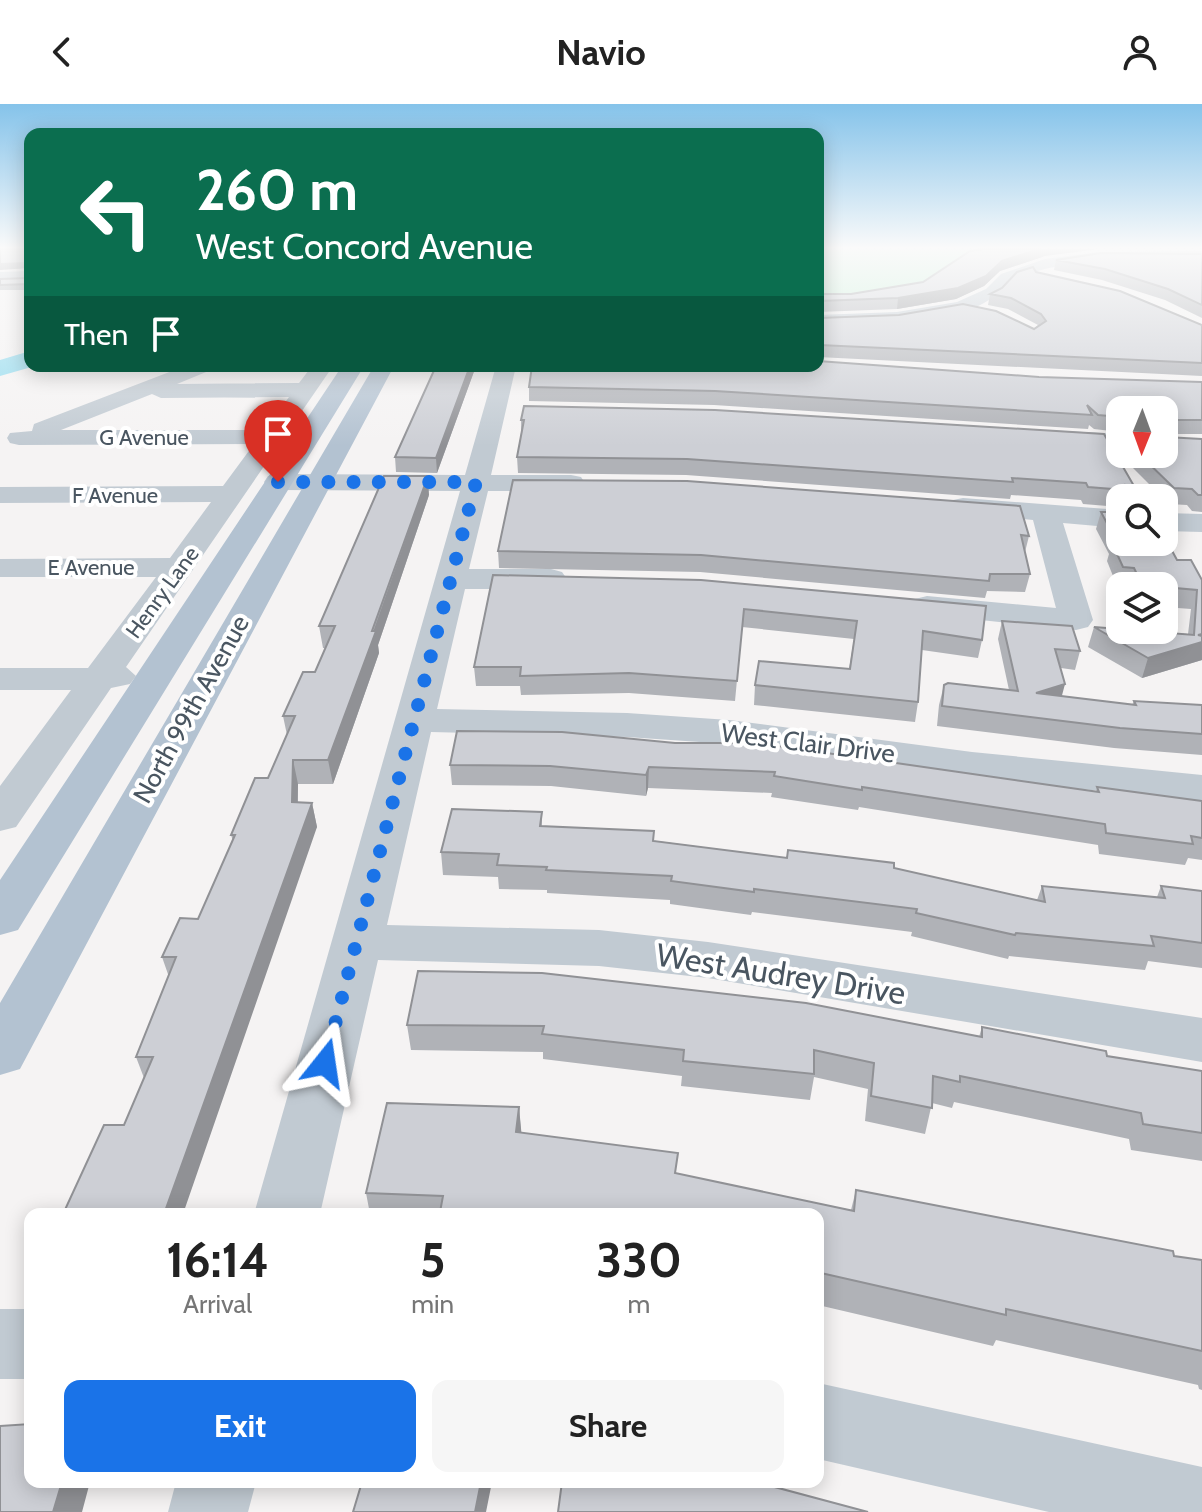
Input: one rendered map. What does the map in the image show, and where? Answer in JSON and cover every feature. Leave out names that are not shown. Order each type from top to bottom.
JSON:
[{"type":"main road","name":"North 99th Avenue","points":[[0,918],[349,372]]},
{"type":"main road","name":"North 99th Avenue","points":[[0,1053],[381,372]]},
{"type":"main road","points":[[159,670],[214,669]]},
{"type":"street","points":[[824,321],[916,315]]},
{"type":"street","points":[[10,442],[189,372]]},
{"type":"street","name":"Henry Lane","points":[[1,814],[318,372]]},
{"type":"street","points":[[289,1208],[476,482],[511,410],[507,372]]},
{"type":"street","points":[[141,391],[303,390]]},
{"type":"street","points":[[1024,435],[1106,440]]},
{"type":"street","name":"G Avenue","points":[[10,442],[269,437]]},
{"type":"street","points":[[278,482],[604,484]]},
{"type":"street","name":"F Avenue","points":[[0,495],[230,494]]},
{"type":"street","points":[[931,503],[1106,518]]},
{"type":"street","points":[[903,603],[1076,620],[1046,514]]},
{"type":"street","points":[[1178,522],[1202,523]]},
{"type":"street","name":"E Avenue","points":[[0,568],[181,567]]},
{"type":"street","points":[[449,579],[583,580]]},
{"type":"street","points":[[0,663],[104,670],[159,670]]},
{"type":"street","points":[[0,679],[104,670]]},
{"type":"street","name":"West Clair Drive","points":[[413,720],[627,725],[729,732],[825,742],[972,765],[1202,788]]},
{"type":"street","name":"West Audrey Drive","points":[[357,942],[599,948],[708,960],[1202,1040]]},
{"type":"street","points":[[0,1344],[24,1344]]},
{"type":"street","points":[[824,1422],[1202,1507]]},
{"type":"street","points":[[208,1512],[214,1488]]},
{"type":"building","points":[[1004,315],[1034,329],[1046,321],[1042,315],[1177,315],[1202,325],[1202,363],[824,345],[824,318]]},
{"type":"building","points":[[824,361],[1039,377],[1202,382],[1202,420],[1178,420],[1178,396],[1106,396],[1106,416],[1098,415],[1087,405],[1092,415],[715,391],[529,387],[531,372],[824,372]]},
{"type":"building","points":[[433,372],[468,372],[436,458],[395,457]]},
{"type":"building","points":[[524,406],[715,410],[1104,434],[1106,468],[1124,468],[1133,484],[1106,484],[1106,488],[1088,487],[1086,483],[1012,478],[1013,482],[687,459],[517,457],[524,420],[521,420]]},
{"type":"building","points":[[1178,438],[1202,439],[1202,495],[1192,489],[1178,488],[1178,484],[1170,484],[1153,468],[1178,468]]},
{"type":"building","points":[[384,476],[428,476],[372,631],[376,631],[328,760],[293,760],[292,802],[312,803],[166,1208],[66,1208],[104,1125],[124,1125],[153,1057],[136,1057],[176,957],[162,957],[180,918],[198,919],[235,835],[231,835],[255,778],[268,778],[295,716],[283,716],[303,672],[315,672],[335,626],[319,626]]},
{"type":"building","points":[[513,480],[687,481],[1020,506],[1029,536],[1021,535],[1030,574],[990,574],[989,581],[701,555],[498,551]]},
{"type":"building","points":[[1118,556],[1175,556],[1177,560],[1191,560],[1202,580],[1202,634],[1198,635],[1202,636],[1202,642],[1148,658],[1124,644],[1178,644],[1178,634],[1194,635],[1197,590],[1178,588],[1178,572],[1136,572],[1134,568],[1123,567]]},
{"type":"building","points":[[493,575],[701,580],[986,606],[982,640],[923,631],[918,702],[755,685],[759,661],[850,669],[857,621],[744,609],[737,681],[629,673],[520,676],[521,667],[474,667]]},
{"type":"building","points":[[1002,621],[1072,626],[1080,651],[1055,649],[1065,684],[1036,693],[1136,705],[1134,701],[1202,705],[1202,734],[1120,728],[942,706],[944,685],[948,683],[1018,691]]},
{"type":"building","points":[[457,731],[562,732],[675,743],[756,743],[1099,792],[1097,787],[1202,801],[1202,838],[1191,836],[1193,844],[1106,833],[1105,824],[862,787],[862,790],[774,776],[775,772],[649,767],[646,775],[550,766],[450,765]]},
{"type":"building","points":[[452,809],[542,812],[540,826],[654,831],[653,841],[787,858],[788,850],[894,863],[894,868],[1045,902],[1042,886],[1165,898],[1161,886],[1202,891],[1202,943],[1151,936],[1154,946],[1015,935],[916,913],[917,909],[671,881],[672,876],[497,865],[499,854],[441,852]]},
{"type":"building","points":[[418,971],[542,973],[806,1003],[982,1037],[982,1027],[1106,1051],[1107,1056],[1202,1071],[1202,1133],[1143,1124],[1141,1113],[960,1076],[960,1082],[933,1076],[932,1108],[871,1096],[874,1063],[814,1050],[814,1074],[683,1061],[684,1050],[542,1034],[544,1026],[407,1025]]},
{"type":"building","points":[[387,1103],[519,1107],[516,1132],[678,1153],[675,1173],[854,1211],[856,1190],[1173,1251],[1174,1256],[1202,1260],[1202,1351],[1006,1309],[1006,1315],[824,1274],[824,1208],[441,1208],[443,1196],[366,1193]]},
{"type":"building","points":[[24,1424],[24,1488],[60,1488],[53,1512],[0,1512],[0,1426]]},
{"type":"building","points":[[360,1488],[480,1488],[475,1512],[353,1512]]},
{"type":"building","points":[[561,1488],[778,1488],[868,1512],[558,1512]]},
{"type":"waterway","points":[[0,368],[24,361]]},
{"type":"route","points":[[278,482],[476,482],[325,1063]]}]
